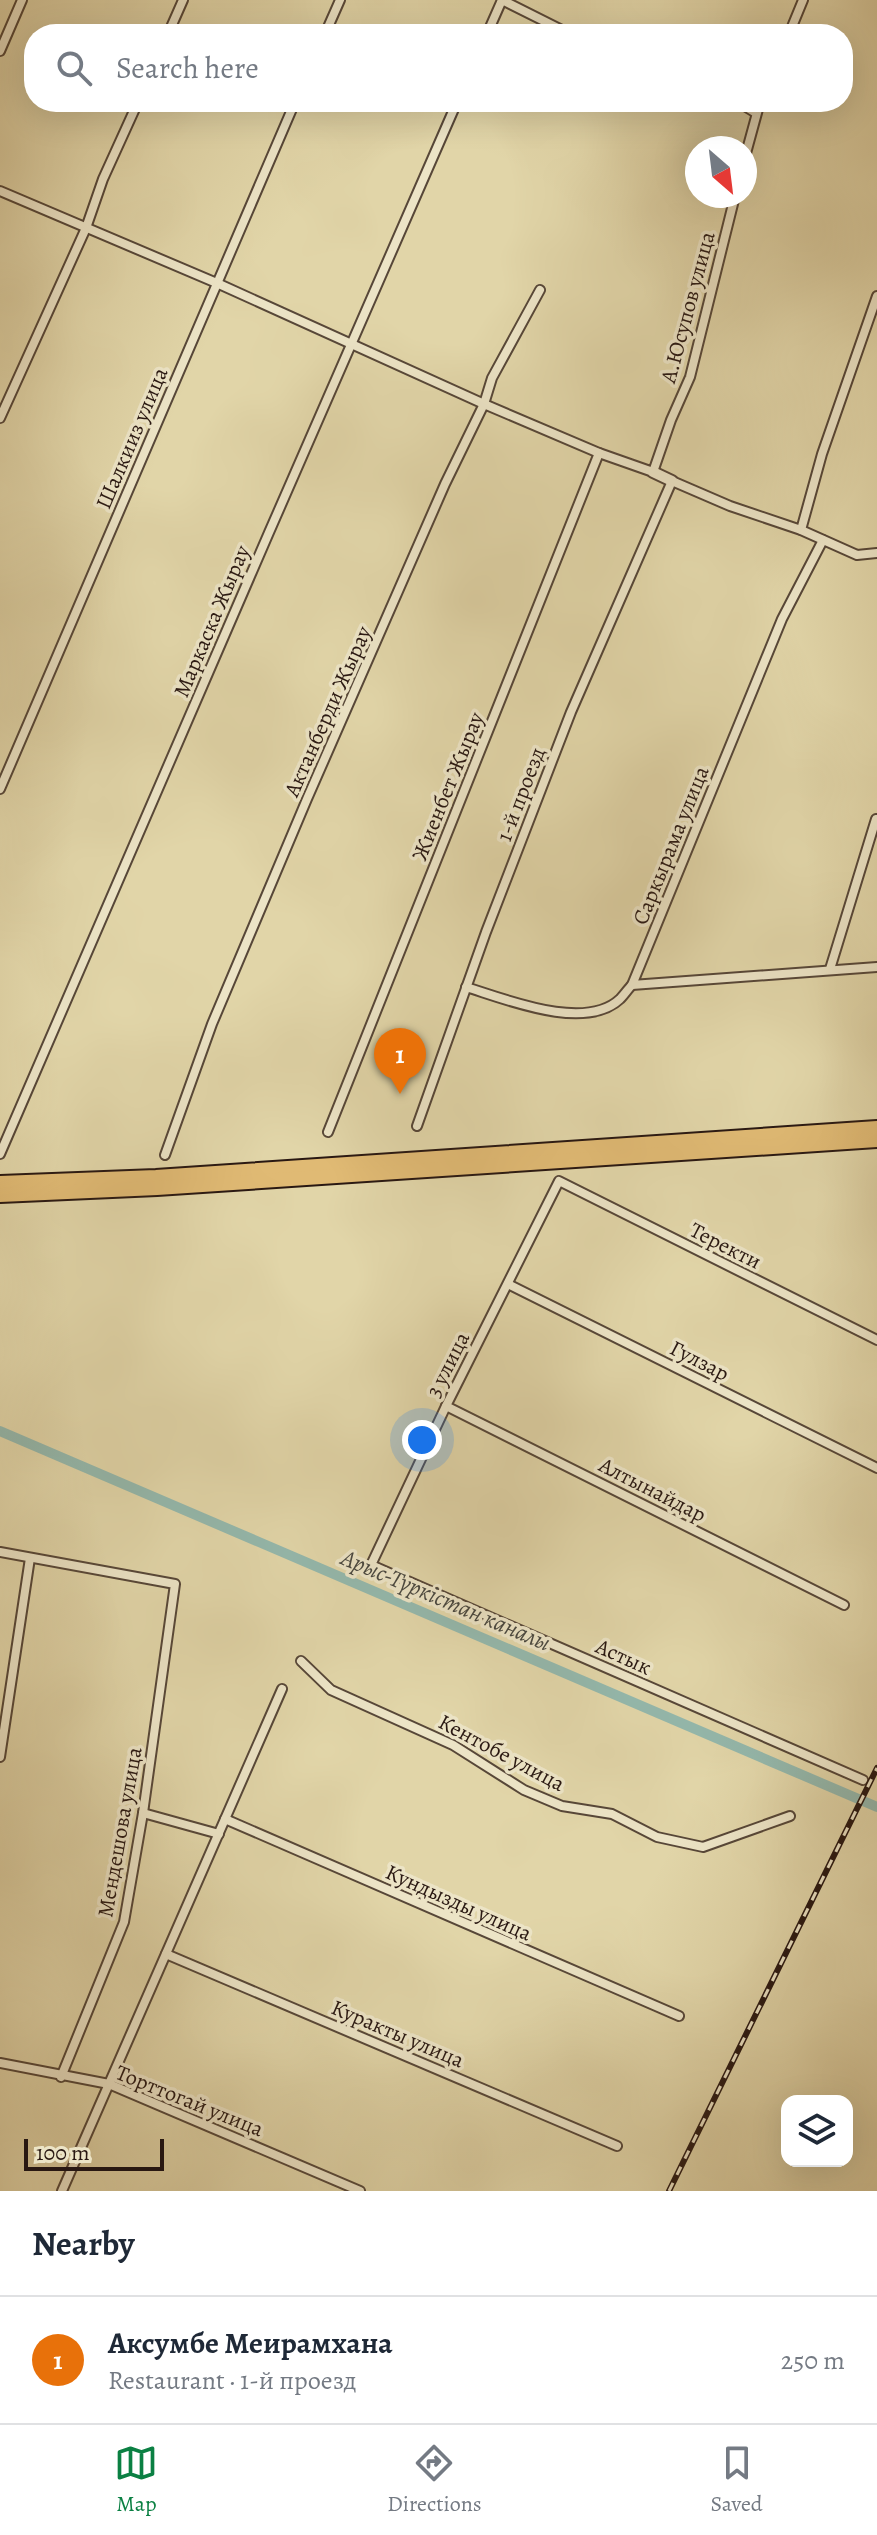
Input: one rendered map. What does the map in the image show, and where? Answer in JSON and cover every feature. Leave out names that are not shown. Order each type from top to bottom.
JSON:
[{"type":"highway","points":[[0,1183],[156,1177],[877,1128]]},
{"type":"highway","points":[[0,1195],[157,1188],[877,1140]]},
{"type":"street","points":[[0,51],[22,0]]},
{"type":"street","points":[[172,24],[183,0]]},
{"type":"street","points":[[329,24],[340,0]]},
{"type":"street","points":[[491,24],[502,0],[550,24]]},
{"type":"street","points":[[793,24],[803,0]]},
{"type":"street","points":[[0,418],[86,228],[103,179],[133,112]]},
{"type":"street","name":"Шалкииз улица","points":[[0,789],[291,112]]},
{"type":"street","name":"Маркаска Жырау","points":[[0,1154],[453,112]]},
{"type":"street","points":[[750,136],[756,113]]},
{"type":"street","points":[[0,191],[219,284],[599,453],[653,472],[730,506],[801,530],[857,555],[877,553]]},
{"type":"street","name":"А.Юсупов улица","points":[[653,472],[690,377],[732,208]]},
{"type":"street","name":"Актанберди Жырау","points":[[165,1155],[212,1024],[307,799],[445,484],[484,404],[492,378],[540,290]]},
{"type":"street","points":[[801,530],[822,454],[877,296]]},
{"type":"street","name":"Жиенбет Жырау","points":[[328,1132],[599,453]]},
{"type":"street","name":"1-й проезд","points":[[417,1126],[466,987],[571,712],[672,481]]},
{"type":"street","name":"Саркырама улица","points":[[632,985],[782,619],[823,540]]},
{"type":"street","points":[[830,969],[876,819]]},
{"type":"street","points":[[466,987],[555,1014],[606,1007],[618,1001],[632,985],[877,967]]},
{"type":"street","name":"3 улица","points":[[371,1565],[446,1406],[559,1181]]},
{"type":"street","name":"Теректи","points":[[559,1181],[877,1340]]},
{"type":"street","name":"Гулзар","points":[[508,1284],[877,1468]]},
{"type":"street","name":"Алтынайдар","points":[[446,1406],[844,1605]]},
{"type":"street","points":[[0,1552],[30,1558],[0,1757]]},
{"type":"street","name":"Мендешова улица","points":[[30,1558],[175,1584],[143,1813],[124,1922],[61,2077]]},
{"type":"street","name":"Астык","points":[[371,1565],[863,1780]]},
{"type":"street","name":"Кентобе улица","points":[[301,1661],[331,1690],[453,1745],[524,1790],[562,1806],[612,1814],[657,1837],[703,1847],[790,1816]]},
{"type":"street","points":[[62,2191],[282,1689]]},
{"type":"street","points":[[143,1813],[219,1834]]},
{"type":"street","name":"Кундызды улица","points":[[225,1819],[679,2016]]},
{"type":"street","name":"Куракты улица","points":[[166,1954],[617,2146]]},
{"type":"street","name":"Торттогай улица","points":[[0,2063],[109,2084],[360,2191]]},
{"type":"waterway","name":"Арыс-Түркістан каналы","points":[[0,1431],[877,1807]]},
{"type":"railway","points":[[669,2191],[877,1768]]},
{"type":"place","name":"Аксумбе Меирамхана","points":[[400,1094]]}]
